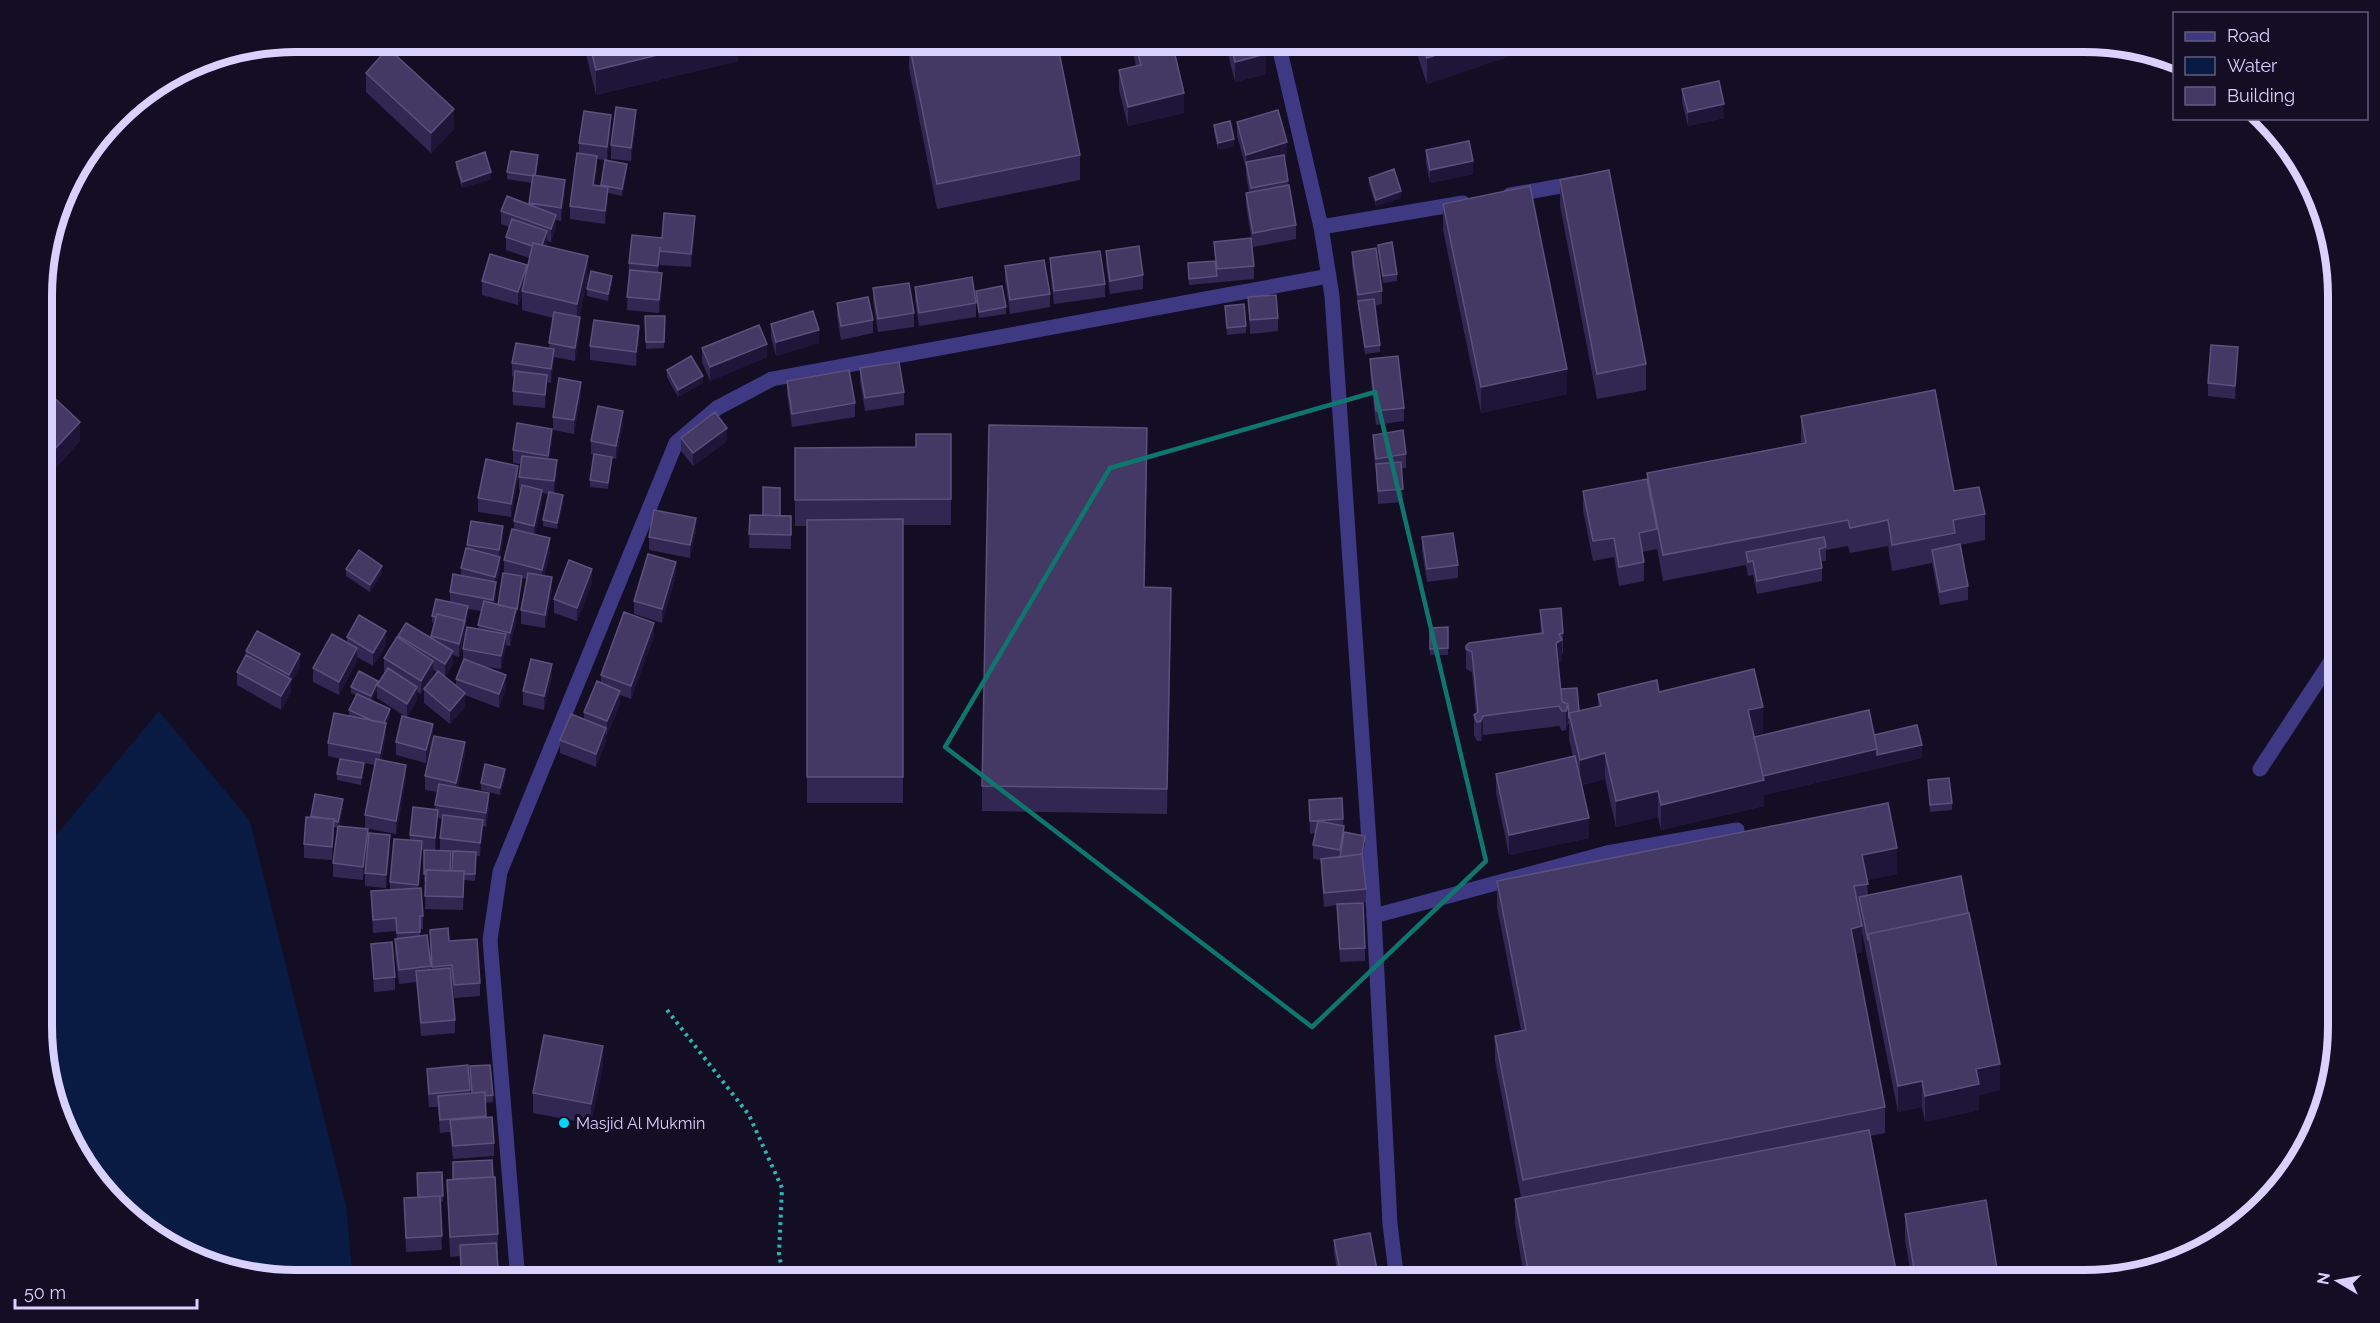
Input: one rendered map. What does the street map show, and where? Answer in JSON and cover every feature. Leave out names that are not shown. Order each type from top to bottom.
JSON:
[{"type":"street","points":[[1280,52],[1321,227],[1332,296],[1374,916],[1390,1224],[1396,1270]]},
{"type":"street","points":[[1321,227],[1596,180]]},
{"type":"street","points":[[517,1270],[490,940],[500,872],[676,443],[717,408],[772,379],[1329,276]]},
{"type":"street","points":[[2260,769],[2328,666]]},
{"type":"street","points":[[1374,916],[1607,853],[1737,830]]},
{"type":"path","points":[[667,1010],[749,1115],[782,1188],[778,1254],[782,1270]]},
{"type":"highlighted area","points":[[1375,392],[1486,861],[1312,1027],[945,747],[1110,468]]},
{"type":"water","points":[[159,711],[250,821],[346,1206],[352,1270],[280,1270],[249,1266],[218,1258],[174,1238],[148,1220],[113,1188],[103,1175],[85,1149],[71,1120],[57,1074],[52,1027],[52,840]]},
{"type":"building","points":[[384,52],[392,52],[454,109],[431,133],[366,73]]},
{"type":"building","points":[[592,52],[670,52],[596,70]]},
{"type":"building","points":[[911,52],[1059,52],[1080,155],[937,184]]},
{"type":"building","points":[[1138,52],[1174,52],[1184,93],[1128,107],[1119,70],[1141,65]]},
{"type":"building","points":[[1232,52],[1266,52],[1266,54],[1235,62]]},
{"type":"building","points":[[1425,52],[1445,52],[1427,58]]},
{"type":"building","points":[[1719,81],[1724,104],[1688,112],[1682,89]]},
{"type":"building","points":[[616,107],[636,110],[631,148],[611,145]]},
{"type":"building","points":[[1278,110],[1287,142],[1246,155],[1237,122]]},
{"type":"building","points":[[584,111],[611,115],[607,147],[579,143]]},
{"type":"building","points":[[1230,121],[1234,139],[1218,143],[1214,125]]},
{"type":"building","points":[[1469,141],[1473,161],[1430,170],[1426,150]]},
{"type":"building","points":[[511,151],[538,155],[535,175],[507,172]]},
{"type":"building","points":[[485,152],[491,172],[462,182],[456,162]]},
{"type":"building","points":[[577,153],[597,156],[593,185],[608,187],[605,211],[570,206]]},
{"type":"building","points":[[1284,155],[1288,181],[1251,188],[1246,162]]},
{"type":"building","points":[[605,160],[627,164],[622,189],[601,185]]},
{"type":"building","points":[[1394,169],[1401,191],[1376,200],[1369,178]]},
{"type":"building","points":[[1609,170],[1646,364],[1597,374],[1560,180]]},
{"type":"building","points":[[533,175],[565,180],[561,208],[529,203]]},
{"type":"building","points":[[1289,185],[1296,225],[1253,233],[1246,193]]},
{"type":"building","points":[[1530,186],[1567,369],[1481,387],[1443,204]]},
{"type":"building","points":[[507,196],[556,215],[551,229],[501,211]]},
{"type":"building","points":[[664,213],[695,216],[691,254],[660,251],[660,247],[658,266],[629,263],[632,235],[662,238]]},
{"type":"building","points":[[512,219],[547,231],[542,245],[533,243],[532,246],[506,237]]},
{"type":"building","points":[[1251,238],[1254,266],[1217,269],[1214,242]]},
{"type":"building","points":[[1392,242],[1397,274],[1383,276],[1378,245]]},
{"type":"building","points":[[533,243],[588,256],[577,304],[522,291]]},
{"type":"building","points":[[1139,246],[1143,275],[1110,281],[1106,251]]},
{"type":"building","points":[[1376,248],[1382,291],[1358,295],[1352,252]]},
{"type":"building","points":[[1100,251],[1105,284],[1054,291],[1050,258]]},
{"type":"building","points":[[490,254],[527,265],[518,292],[482,281]]},
{"type":"building","points":[[1044,260],[1050,294],[1010,300],[1005,266]]},
{"type":"building","points":[[1215,261],[1217,276],[1189,279],[1188,263]]},
{"type":"building","points":[[630,270],[662,273],[659,300],[627,297]]},
{"type":"building","points":[[591,271],[612,276],[608,294],[587,289]]},
{"type":"building","points":[[972,277],[976,303],[919,313],[915,287]]},
{"type":"building","points":[[909,283],[914,313],[878,319],[873,288]]},
{"type":"building","points":[[1002,286],[1006,307],[979,312],[976,291]]},
{"type":"building","points":[[1276,295],[1278,318],[1250,320],[1248,297]]},
{"type":"building","points":[[868,297],[873,320],[841,326],[837,303]]},
{"type":"building","points":[[1374,299],[1380,345],[1365,347],[1358,301]]},
{"type":"building","points":[[1244,304],[1246,326],[1227,328],[1225,306]]},
{"type":"building","points":[[813,311],[819,330],[776,342],[771,324]]},
{"type":"building","points":[[554,312],[580,317],[575,348],[549,343]]},
{"type":"building","points":[[645,316],[665,316],[664,342],[646,342]]},
{"type":"building","points":[[594,320],[639,326],[636,352],[590,346]]},
{"type":"building","points":[[759,325],[767,344],[710,367],[702,348]]},
{"type":"building","points":[[516,343],[554,349],[551,369],[512,363]]},
{"type":"building","points":[[2211,345],[2238,347],[2235,386],[2208,383]]},
{"type":"building","points":[[691,356],[703,376],[678,390],[667,370]]},
{"type":"building","points":[[1398,356],[1404,408],[1376,411],[1370,359]]},
{"type":"building","points":[[899,362],[904,392],[865,398],[860,368]]},
{"type":"building","points":[[849,370],[855,403],[792,414],[787,381]]},
{"type":"building","points":[[515,371],[547,375],[545,395],[513,391]]},
{"type":"building","points":[[559,378],[581,382],[574,420],[553,417]]},
{"type":"building","points":[[1935,390],[1954,491],[1979,487],[1985,514],[1953,520],[1955,533],[1892,545],[1888,520],[1850,528],[1848,520],[1663,555],[1647,473],[1806,443],[1801,416]]},
{"type":"building","points":[[52,396],[80,422],[52,452]]},
{"type":"building","points":[[598,406],[623,411],[616,446],[591,441]]},
{"type":"building","points":[[715,412],[727,428],[693,453],[681,438]]},
{"type":"building","points":[[517,423],[552,429],[548,456],[513,450]]},
{"type":"building","points":[[989,425],[1147,428],[1144,587],[1171,588],[1167,789],[982,786]]},
{"type":"building","points":[[1403,430],[1406,454],[1376,459],[1373,435]]},
{"type":"building","points":[[916,434],[951,434],[951,499],[795,500],[795,448],[916,447]]},
{"type":"building","points":[[594,454],[612,457],[608,483],[590,480]]},
{"type":"building","points":[[522,456],[557,460],[554,481],[519,477]]},
{"type":"building","points":[[486,459],[518,466],[511,504],[478,498]]},
{"type":"building","points":[[1401,462],[1403,489],[1378,491],[1376,464]]},
{"type":"building","points":[[1647,479],[1657,529],[1639,533],[1644,562],[1619,567],[1614,538],[1593,541],[1583,491]]},
{"type":"building","points":[[522,485],[542,490],[534,526],[514,521]]},
{"type":"building","points":[[763,487],[780,488],[780,516],[763,515]]},
{"type":"building","points":[[549,492],[563,495],[557,523],[543,520]]},
{"type":"building","points":[[654,510],[696,518],[690,545],[649,537]]},
{"type":"building","points":[[750,515],[791,516],[791,535],[749,534]]},
{"type":"building","points":[[903,519],[903,777],[807,777],[807,520]]},
{"type":"building","points":[[471,521],[503,526],[499,550],[467,545]]},
{"type":"building","points":[[512,529],[550,538],[542,570],[504,560]]},
{"type":"building","points":[[1453,533],[1458,565],[1427,569],[1422,537]]},
{"type":"building","points":[[1824,537],[1826,547],[1819,549],[1822,568],[1757,581],[1753,561],[1748,562],[1746,552]]},
{"type":"building","points":[[1960,544],[1968,586],[1940,592],[1932,550]]},
{"type":"building","points":[[466,548],[500,557],[495,577],[461,568]]},
{"type":"building","points":[[359,550],[382,566],[370,585],[346,569]]},
{"type":"building","points":[[648,554],[676,562],[662,609],[634,601]]},
{"type":"building","points":[[569,560],[592,569],[577,608],[554,599]]},
{"type":"building","points":[[503,573],[522,576],[517,609],[498,605]]},
{"type":"building","points":[[528,573],[552,577],[545,615],[521,610]]},
{"type":"building","points":[[453,574],[496,582],[493,600],[450,592]]},
{"type":"building","points":[[436,599],[468,606],[464,621],[437,614],[436,617],[432,616]]},
{"type":"building","points":[[484,601],[516,609],[510,633],[478,625]]},
{"type":"building","points":[[1561,608],[1563,633],[1559,634],[1562,640],[1556,643],[1562,702],[1568,704],[1566,711],[1562,711],[1559,706],[1483,716],[1481,721],[1477,722],[1474,715],[1478,712],[1472,652],[1466,649],[1466,646],[1469,643],[1543,633],[1540,610]]},
{"type":"building","points":[[624,612],[654,623],[631,686],[601,675]]},
{"type":"building","points":[[437,614],[465,621],[459,644],[431,636]]},
{"type":"building","points":[[359,615],[386,631],[373,653],[347,637]]},
{"type":"building","points":[[406,623],[453,651],[445,664],[398,636]]},
{"type":"building","points":[[467,627],[506,634],[501,656],[463,649]]},
{"type":"building","points":[[1448,627],[1448,648],[1430,649],[1430,628]]},
{"type":"building","points":[[257,631],[300,654],[289,675],[246,651]]},
{"type":"building","points":[[332,634],[357,648],[339,682],[313,668]]},
{"type":"building","points":[[397,637],[433,661],[421,681],[384,658]]},
{"type":"building","points":[[246,655],[291,679],[281,696],[237,672]]},
{"type":"building","points":[[464,659],[506,675],[499,694],[456,679]]},
{"type":"building","points":[[531,659],[552,664],[544,696],[523,691]]},
{"type":"building","points":[[388,668],[417,687],[407,704],[377,685]]},
{"type":"building","points":[[1754,669],[1763,707],[1748,710],[1764,780],[1661,805],[1658,791],[1616,801],[1605,753],[1580,760],[1569,713],[1601,706],[1598,694],[1657,680],[1659,692]]},
{"type":"building","points":[[359,671],[378,681],[371,696],[351,687]]},
{"type":"building","points":[[438,671],[465,693],[450,711],[424,689]]},
{"type":"building","points":[[597,681],[620,691],[607,721],[584,712]]},
{"type":"building","points":[[1577,688],[1579,711],[1569,713],[1569,718],[1568,704],[1562,702],[1561,689]]},
{"type":"building","points":[[357,694],[390,709],[384,723],[373,721],[349,710]]},
{"type":"building","points":[[1869,710],[1877,749],[1763,776],[1754,737]]},
{"type":"building","points":[[334,713],[386,723],[380,753],[328,743]]},
{"type":"building","points":[[571,714],[606,728],[596,754],[560,740]]},
{"type":"building","points":[[402,716],[433,724],[426,750],[396,742]]},
{"type":"building","points":[[1917,725],[1922,745],[1877,755],[1874,735]]},
{"type":"building","points":[[434,736],[465,742],[456,783],[425,776]]},
{"type":"building","points":[[1575,756],[1589,818],[1509,835],[1496,774]]},
{"type":"building","points":[[340,759],[364,763],[361,778],[337,774]]},
{"type":"building","points":[[376,759],[406,765],[396,821],[365,815]]},
{"type":"building","points":[[485,764],[505,769],[500,788],[481,783]]},
{"type":"building","points":[[1949,778],[1952,803],[1930,805],[1928,780]]},
{"type":"building","points":[[439,784],[489,793],[486,813],[435,805]]},
{"type":"building","points":[[315,794],[343,799],[338,822],[334,819],[311,816]]},
{"type":"building","points":[[1342,798],[1343,819],[1310,821],[1309,800]]},
{"type":"building","points":[[1888,803],[1897,848],[1862,855],[1868,884],[1854,886],[1862,926],[1851,929],[1885,1107],[1523,1180],[1495,1036],[1526,1030],[1497,881]]},
{"type":"building","points":[[413,807],[438,810],[435,838],[410,835]]},
{"type":"building","points":[[443,815],[483,820],[480,843],[440,838]]},
{"type":"building","points":[[306,817],[334,819],[332,847],[304,844]]},
{"type":"building","points":[[1318,821],[1344,826],[1340,850],[1313,845]]},
{"type":"building","points":[[338,826],[368,829],[363,867],[333,863]]},
{"type":"building","points":[[1344,832],[1365,836],[1362,854],[1340,857]]},
{"type":"building","points":[[369,833],[390,835],[386,875],[365,873]]},
{"type":"building","points":[[394,839],[422,841],[418,885],[390,882]]},
{"type":"building","points":[[424,850],[451,851],[450,871],[426,870],[424,874]]},
{"type":"building","points":[[453,851],[476,852],[475,874],[452,871]]},
{"type":"building","points":[[1362,854],[1366,889],[1324,893],[1321,859]]},
{"type":"building","points":[[426,870],[464,871],[463,897],[425,896]]},
{"type":"building","points":[[1961,876],[1968,913],[1868,934],[1868,940],[1859,897]]},
{"type":"building","points":[[421,888],[423,916],[420,916],[420,932],[397,933],[396,918],[373,920],[371,891]]},
{"type":"building","points":[[1363,903],[1365,948],[1340,949],[1337,904]]},
{"type":"building","points":[[1969,913],[2000,1064],[1976,1069],[1979,1084],[1925,1096],[1922,1081],[1898,1086],[1868,934]]},
{"type":"building","points":[[448,928],[449,941],[477,939],[480,983],[454,985],[452,965],[432,967],[430,930]]},
{"type":"building","points":[[427,935],[431,966],[399,970],[395,939]]},
{"type":"building","points":[[392,942],[395,977],[374,979],[371,944]]},
{"type":"building","points":[[450,968],[455,1020],[421,1023],[416,971]]},
{"type":"building","points":[[544,1035],[603,1046],[591,1104],[533,1093]]},
{"type":"building","points":[[468,1065],[470,1090],[429,1094],[427,1069]]},
{"type":"building","points":[[490,1065],[493,1095],[485,1096],[485,1092],[472,1093],[470,1066]]},
{"type":"building","points":[[485,1092],[486,1116],[440,1120],[438,1096]]},
{"type":"building","points":[[492,1117],[494,1143],[453,1146],[450,1120]]},
{"type":"building","points":[[1869,1130],[1896,1270],[1528,1270],[1515,1199]]},
{"type":"building","points":[[492,1160],[493,1177],[453,1179],[453,1162]]},
{"type":"building","points":[[442,1172],[443,1196],[418,1197],[417,1173]]},
{"type":"building","points":[[495,1177],[498,1234],[450,1237],[447,1180]]},
{"type":"building","points":[[440,1196],[442,1236],[406,1238],[404,1198]]},
{"type":"building","points":[[1986,1200],[1997,1270],[1914,1270],[1905,1214]]},
{"type":"building","points":[[1370,1233],[1377,1270],[1340,1270],[1334,1240]]},
{"type":"building","points":[[496,1243],[498,1267],[461,1269],[460,1245]]},
{"type":"place","name":"Masjid Al Mukmin","points":[[564,1123]]}]
